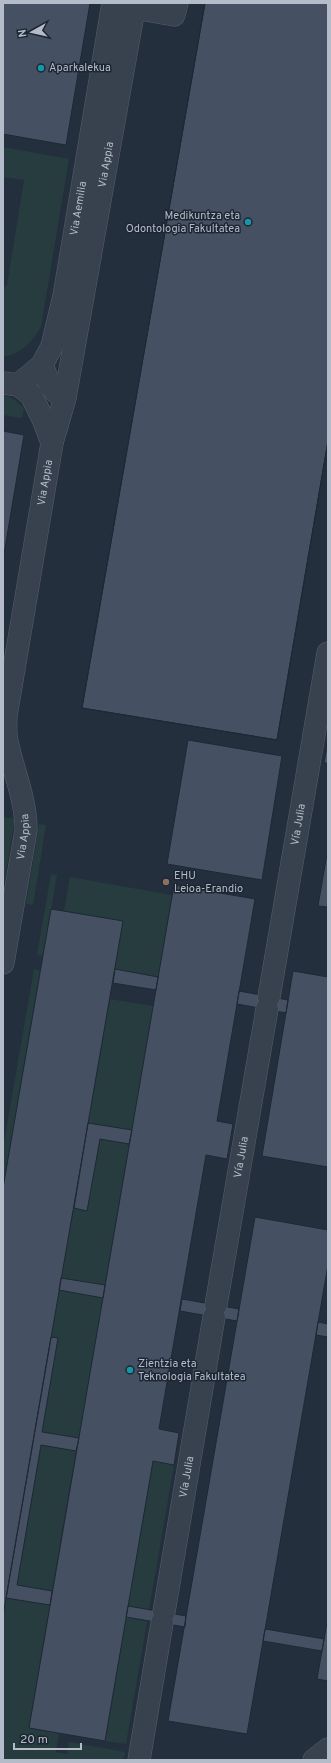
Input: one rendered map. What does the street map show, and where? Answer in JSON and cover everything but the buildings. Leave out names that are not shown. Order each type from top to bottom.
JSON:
[{"type":"street","name":"Via Aemilia","points":[[11,384],[42,365],[52,346],[64,296],[112,3]]},
{"type":"street","points":[[134,5],[174,15],[177,3]]},
{"type":"street","name":"Via Appia","points":[[3,963],[25,837],[26,815],[24,801],[6,740],[6,716],[52,443],[65,398],[134,5]]},
{"type":"street","points":[[42,365],[50,387],[57,394],[65,398]]},
{"type":"street","points":[[11,384],[32,395],[52,443]]},
{"type":"street","name":"Vía Julia","points":[[138,1760],[328,653]]},
{"type":"street","points":[[314,1760],[328,1749]]},
{"type":"green space","points":[[3,147],[69,159],[41,327],[34,338],[21,350],[3,357],[3,288],[7,285],[24,180],[3,177]]},
{"type":"green space","points":[[3,395],[15,400],[24,408],[22,418],[3,415]]},
{"type":"green space","points":[[3,817],[15,819],[3,889]]},
{"type":"green space","points":[[39,824],[46,825],[33,905],[26,904]]},
{"type":"green space","points":[[51,874],[57,875],[43,956],[37,955]]},
{"type":"green space","points":[[70,877],[172,895],[158,977],[115,969],[123,921],[64,911]]},
{"type":"green space","points":[[34,969],[40,971],[3,1188],[3,1148]]},
{"type":"green space","points":[[110,999],[153,1006],[132,1130],[88,1123]]},
{"type":"green space","points":[[100,1139],[129,1144],[105,1285],[61,1278],[74,1208],[87,1210]]},
{"type":"green space","points":[[59,1290],[103,1298],[79,1438],[42,1432],[58,1338],[51,1337]]},
{"type":"green space","points":[[41,1445],[76,1451],[52,1591],[17,1585]]},
{"type":"green space","points":[[153,1461],[174,1465],[126,1744],[105,1741]]},
{"type":"green space","points":[[6,1598],[50,1605],[29,1727],[59,1733],[56,1752],[67,1754],[69,1742],[125,1752],[123,1760],[3,1760],[3,1616]]},
{"type":"place","name":"Aparkalekua","points":[[41,68]]},
{"type":"place","name":"Medikuntza eta Odontologia Fakultatea","points":[[248,222]]},
{"type":"place","name":"EHU Leioa-Erandio","points":[[166,882]]},
{"type":"place","name":"Zientzia eta Teknologia Fakultatea","points":[[130,1370]]}]
